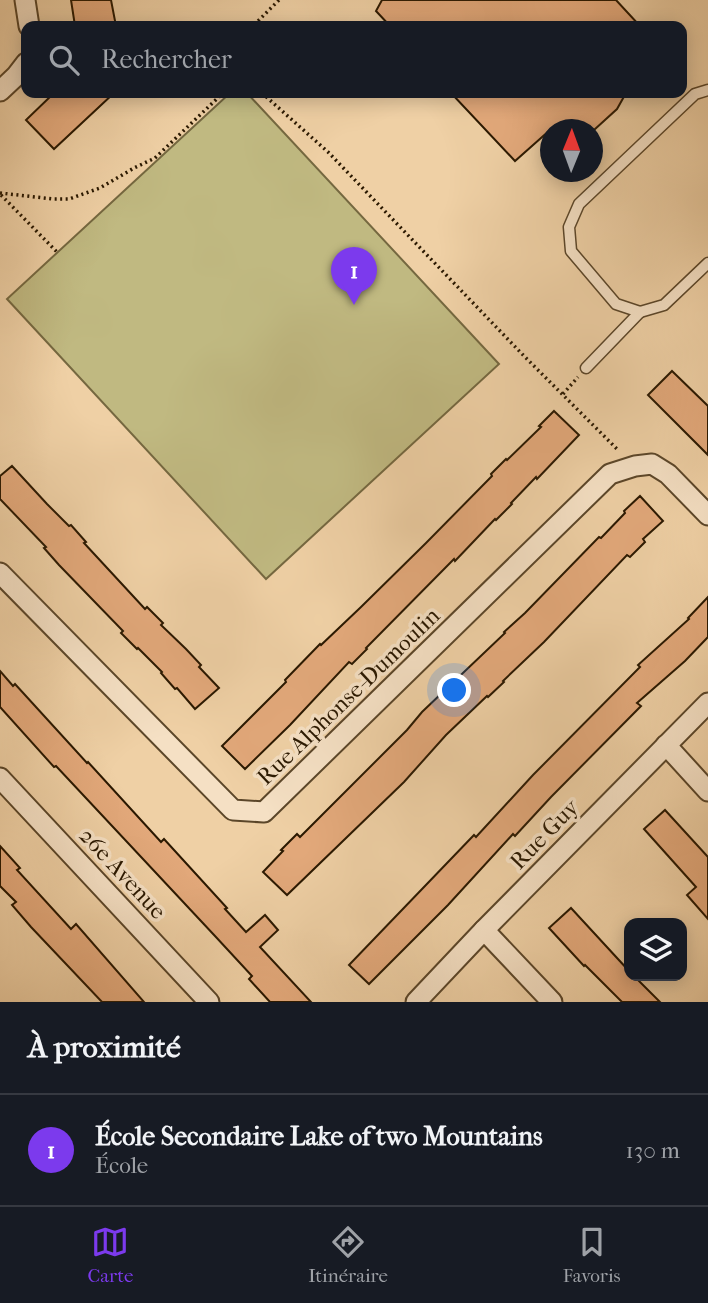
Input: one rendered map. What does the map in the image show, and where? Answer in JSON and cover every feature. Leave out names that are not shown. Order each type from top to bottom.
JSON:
[{"type":"street","points":[[25,0],[28,21]]},
{"type":"street","points":[[0,91],[21,70]]},
{"type":"street","points":[[635,466],[652,464],[668,474],[708,515]]},
{"type":"street","name":"Rue Alphonse-Dumoulin","points":[[0,573],[233,810],[264,812],[610,474],[635,466]]},
{"type":"street","name":"Rue Guy","points":[[416,1002],[708,703]]},
{"type":"street","points":[[666,745],[708,791]]},
{"type":"street","name":"26e Avenue","points":[[0,778],[209,1002]]},
{"type":"street","points":[[484,930],[552,1002]]},
{"type":"lane","points":[[640,312],[616,304],[572,251],[569,227],[579,204],[695,94],[708,90]]},
{"type":"lane","points":[[586,368],[640,312],[664,305],[708,263]]},
{"type":"path","points":[[259,21],[279,0]]},
{"type":"path","points":[[0,193],[69,199],[100,188],[134,167],[155,158],[218,98]]},
{"type":"path","points":[[268,98],[328,152],[635,466]]},
{"type":"path","points":[[0,193],[57,252]]},
{"type":"path","points":[[563,394],[586,368]]},
{"type":"shaded area","points":[[225,98],[252,98],[499,364],[266,579],[7,299]]},
{"type":"building","points":[[71,0],[111,0],[115,21],[74,21]]},
{"type":"building","points":[[382,0],[616,0],[635,21],[385,21],[376,11]]},
{"type":"building","points":[[49,98],[109,98],[54,149],[26,120]]},
{"type":"building","points":[[456,98],[623,98],[617,109],[603,122],[603,119],[540,119],[540,139],[515,161]]},
{"type":"building","points":[[672,371],[708,406],[708,455],[648,395]]},
{"type":"building","points":[[554,411],[579,435],[352,664],[349,662],[245,769],[222,746],[320,644],[426,543]]},
{"type":"building","points":[[12,466],[69,526],[71,525],[86,542],[84,543],[145,609],[147,607],[163,623],[161,625],[201,665],[199,667],[219,688],[195,709],[162,672],[121,633],[123,631],[0,499],[0,476]]},
{"type":"building","points":[[640,496],[663,521],[643,539],[645,542],[630,557],[627,555],[504,682],[446,735],[404,782],[287,895],[263,872],[283,851],[281,850],[297,834],[300,837]]},
{"type":"building","points":[[708,597],[708,637],[637,703],[641,706],[369,984],[349,965],[640,667],[638,665],[689,619]]},
{"type":"building","points":[[0,671],[161,842],[164,839],[246,932],[265,915],[278,930],[260,947],[311,1002],[270,1002],[249,979],[252,976],[0,707]]},
{"type":"building","points":[[665,810],[708,857],[708,919],[687,895],[696,887],[644,829]]},
{"type":"building","points":[[0,846],[20,868],[17,870],[71,929],[76,924],[144,1002],[102,1002],[31,927],[12,905],[16,902],[0,886]]},
{"type":"building","points":[[571,908],[624,966],[624,981],[639,981],[660,1002],[622,1002],[549,928]]},
{"type":"place","name":"École Secondaire Lake of two Mountains","points":[[354,305]]}]
